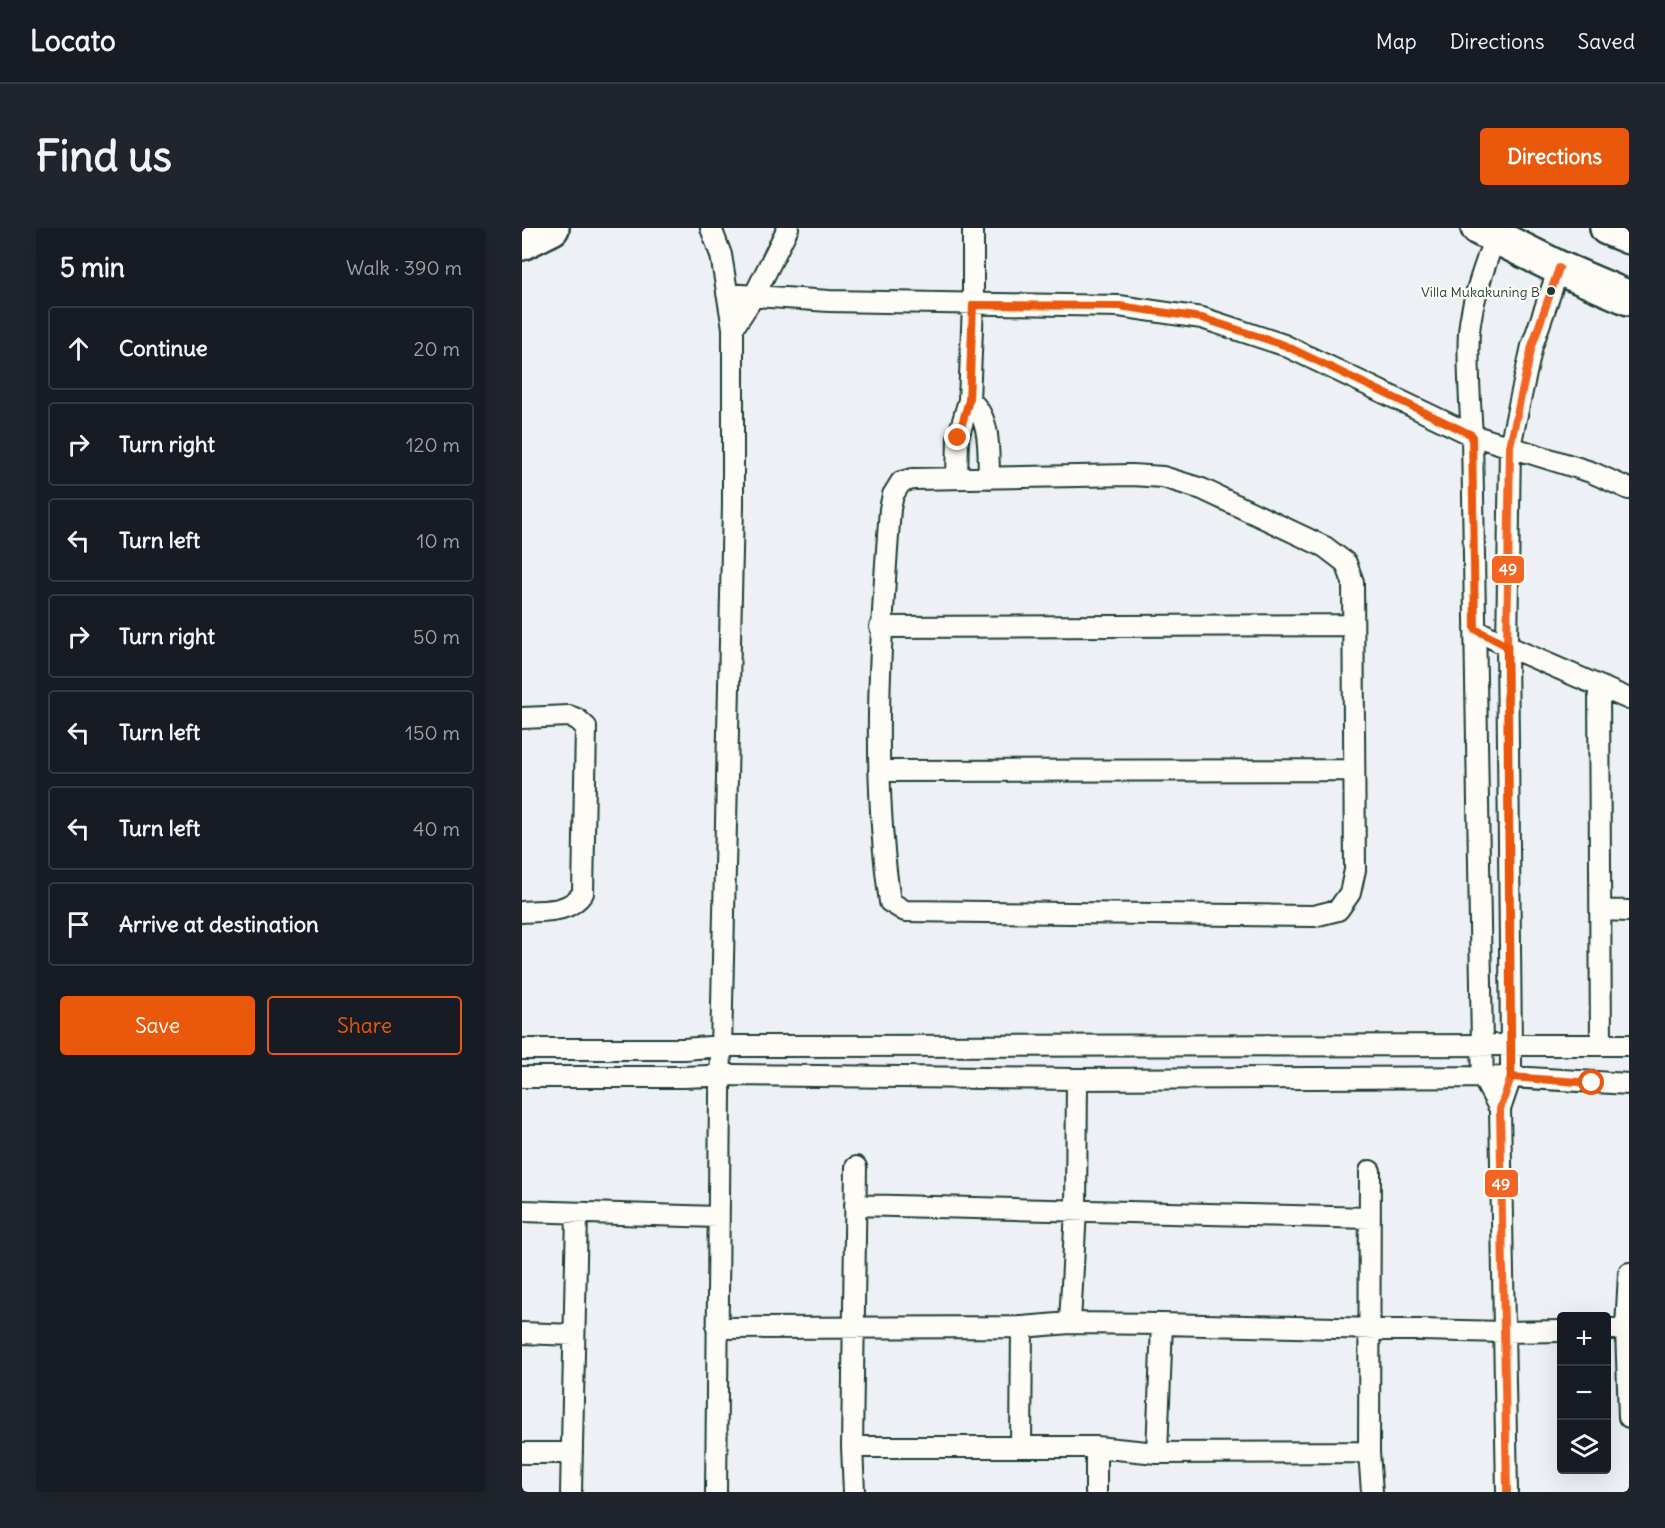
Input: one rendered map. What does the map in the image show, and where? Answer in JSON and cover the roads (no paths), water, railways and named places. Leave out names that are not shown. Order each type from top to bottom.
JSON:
[{"type":"highway","points":[[522,243],[552,228]]},
{"type":"highway","points":[[1607,228],[1629,237]]},
{"type":"highway","points":[[1487,232],[1559,268],[1629,298]]},
{"type":"street","points":[[711,228],[721,255],[733,328],[732,517],[718,1217],[716,1492]]},
{"type":"street","points":[[733,328],[754,296],[789,228]]},
{"type":"street","points":[[957,478],[958,438],[969,400],[973,228]]},
{"type":"street","points":[[1487,232],[1469,330],[1469,390],[1472,435],[1483,1078],[1500,1109]]},
{"type":"street","points":[[1507,1492],[1500,1109],[1511,1077],[1507,646],[1510,446],[1532,346],[1559,268]]},
{"type":"street","points":[[727,294],[830,302],[1119,306],[1202,318],[1284,345],[1472,435],[1591,472],[1629,489]]},
{"type":"street","points":[[969,400],[980,412],[988,435],[989,478]]},
{"type":"street","points":[[1132,475],[1163,477],[1202,489],[1325,547],[1347,564],[1353,582],[1355,870],[1350,893],[1338,910],[1314,916],[905,911],[890,902],[879,771],[880,627],[890,509],[893,495],[901,482],[913,479],[957,478],[1132,475]]},
{"type":"street","points":[[880,627],[1353,625]]},
{"type":"street","points":[[1475,629],[1507,646],[1629,699]]},
{"type":"street","points":[[1599,686],[1601,1045]]},
{"type":"street","points":[[522,718],[569,716],[577,719],[585,727],[583,894],[576,902],[564,909],[522,912]]},
{"type":"street","points":[[879,771],[1354,771]]},
{"type":"street","points":[[1601,910],[1629,911]]},
{"type":"street","points":[[522,1049],[722,1046],[1629,1045]]},
{"type":"street","points":[[522,1077],[1077,1079],[1511,1077],[1629,1084]]},
{"type":"street","points":[[1070,1323],[1076,1209],[1077,1079]]},
{"type":"street","points":[[854,1492],[852,1447],[856,1167]]},
{"type":"street","points":[[1370,1171],[1369,1452],[1372,1492]]},
{"type":"street","points":[[855,1205],[1371,1218]]},
{"type":"street","points":[[522,1211],[718,1217]]},
{"type":"street","points":[[571,1492],[577,1214]]},
{"type":"street","points":[[1629,1273],[1629,1417]]},
{"type":"street","points":[[717,1328],[1022,1327],[1070,1323],[1503,1332],[1557,1330]]},
{"type":"street","points":[[1157,1453],[1162,1324]]},
{"type":"street","points":[[1021,1448],[1022,1327]]},
{"type":"street","points":[[1611,1329],[1628,1329]]},
{"type":"street","points":[[522,1333],[574,1335]]},
{"type":"street","points":[[852,1447],[1096,1447],[1157,1453],[1369,1452]]},
{"type":"street","points":[[1096,1447],[1096,1492]]},
{"type":"street","points":[[522,1453],[572,1453]]},
{"type":"place","name":"Villa Mukakuning B","points":[[1551,291]]}]
